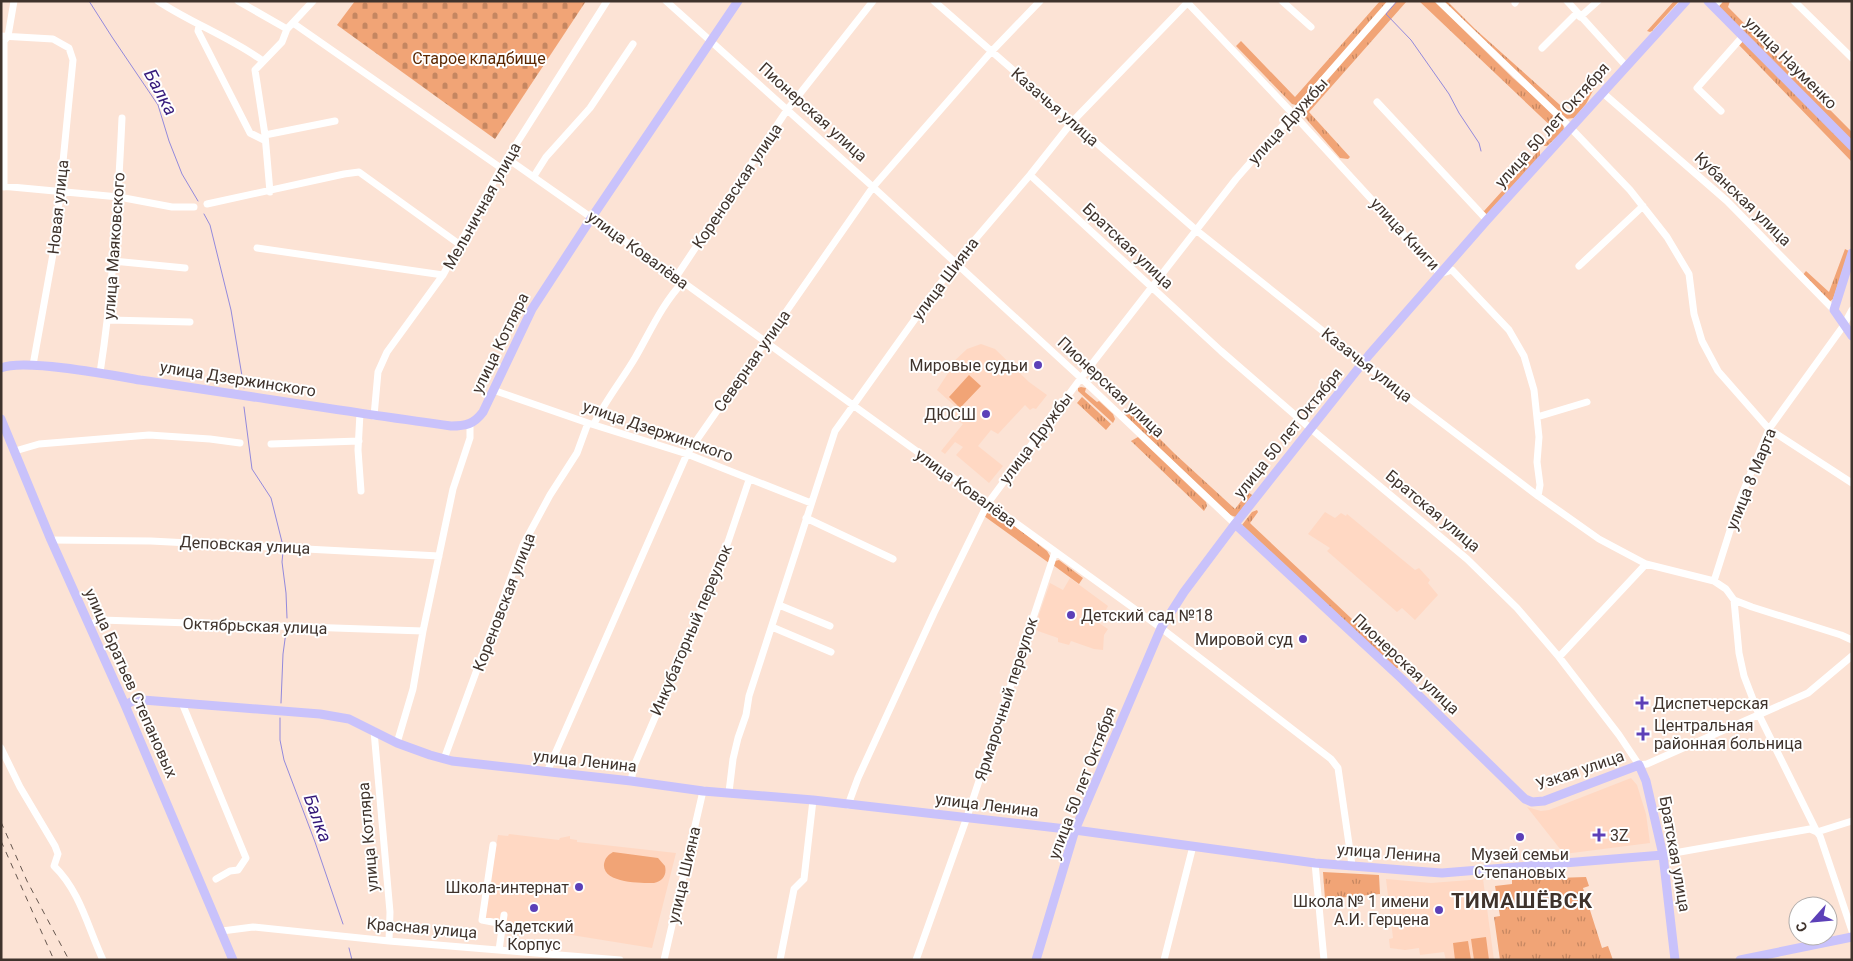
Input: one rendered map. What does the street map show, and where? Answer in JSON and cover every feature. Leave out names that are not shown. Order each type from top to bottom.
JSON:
[{"type":"main road","name":"улица Котляра","points":[[470,424],[478,420],[483,412],[532,309],[592,216],[738,1]]},
{"type":"main road","name":"улица 50 лет Октября","points":[[1036,960],[1075,830],[1161,628],[1184,592],[1310,428],[1363,363],[1487,220],[1686,1]]},
{"type":"main road","name":"улица Науменко","points":[[1713,3],[1852,146]]},
{"type":"main road","points":[[1834,310],[1852,253]]},
{"type":"main road","name":"Кубанская улица","points":[[1834,310],[1852,336]]},
{"type":"main road","name":"улица Дзержинского","points":[[1,368],[9,365],[33,365],[374,416],[451,426],[470,424]]},
{"type":"main road","name":"улица Братьев Степановых","points":[[1,419],[51,540],[125,705],[234,960]]},
{"type":"main road","name":"Пионерская улица","points":[[1235,524],[1406,684],[1521,796],[1529,800]]},
{"type":"main road","name":"улица Ленина","points":[[125,705],[135,700],[320,714],[349,719],[397,742],[444,759],[703,791],[813,800],[1075,830],[1315,863],[1442,873],[1663,855]]},
{"type":"main road","name":"Узкая улица","points":[[1529,800],[1544,800],[1639,765]]},
{"type":"main road","name":"Братская улица","points":[[1639,765],[1646,781],[1663,855],[1675,960]]},
{"type":"main road","points":[[1740,960],[1852,937]]},
{"type":"street","points":[[14,1],[4,36],[3,186],[118,197],[172,206],[194,207]]},
{"type":"street","points":[[158,1],[199,26],[247,50],[263,61]]},
{"type":"street","points":[[238,1],[287,29]]},
{"type":"street","points":[[270,192],[255,70],[282,42],[287,29],[313,1]]},
{"type":"street","name":"Мельничная улица","points":[[374,416],[378,372],[387,352],[443,275],[501,168],[607,1]]},
{"type":"street","name":"Пионерская улица","points":[[666,1],[873,186],[1081,378],[1235,524]]},
{"type":"street","name":"Кореновская улица","points":[[444,759],[523,545],[550,495],[577,453],[591,424],[610,400],[635,359],[679,279],[787,110],[874,1]]},
{"type":"street","name":"Казачья улица","points":[[934,1],[1196,230],[1363,363],[1538,496],[1599,539],[1646,564],[1714,581],[1726,589],[1734,600],[1852,640]]},
{"type":"street","name":"Северная улица","points":[[547,772],[687,454],[873,186],[991,52],[1040,1]]},
{"type":"street","points":[[1282,1],[1311,27]]},
{"type":"street","name":"улица Дружбы","points":[[848,805],[858,778],[934,613],[988,503],[1081,378],[1236,179],[1392,1]]},
{"type":"street","points":[[1439,1],[1570,128],[1630,190],[1667,237],[1689,274],[1694,314],[1702,341],[1718,371],[1769,429],[1852,483]]},
{"type":"street","points":[[1567,1],[1626,66]]},
{"type":"street","points":[[1542,48],[1578,15],[1598,1]]},
{"type":"street","points":[[1794,1],[1852,58]]},
{"type":"street","name":"улица Книги","points":[[1187,2],[1440,274],[1452,270],[1509,330],[1524,356],[1534,390],[1540,437],[1537,462],[1540,485],[1538,496]]},
{"type":"street","name":"улица Шияна","points":[[728,792],[738,738],[746,716],[749,696],[835,430],[955,263],[1030,175],[1072,122],[1187,2]]},
{"type":"street","points":[[293,23],[501,168]]},
{"type":"street","points":[[199,26],[198,31],[250,133],[264,138],[335,122]]},
{"type":"street","name":"Новая улица","points":[[4,36],[53,39],[69,48],[73,60],[55,243],[33,365]]},
{"type":"street","points":[[1722,111],[1697,88],[1743,36]]},
{"type":"street","points":[[534,176],[546,157],[590,108],[633,44]]},
{"type":"street","name":"Кубанская улица","points":[[1602,94],[1727,200],[1834,310]]},
{"type":"street","points":[[1377,102],[1487,220]]},
{"type":"street","name":"улица Маяковского","points":[[100,374],[109,320],[122,118]]},
{"type":"street","name":"улица Ковалёва","points":[[508,158],[592,216],[1161,628],[1331,759],[1338,768],[1352,865]]},
{"type":"street","points":[[207,204],[359,172],[459,244]]},
{"type":"street","name":"Братская улица","points":[[1030,175],[1221,351],[1467,559],[1517,608],[1559,657],[1639,765]]},
{"type":"street","points":[[1579,266],[1643,206]]},
{"type":"street","points":[[257,248],[443,275]]},
{"type":"street","points":[[113,261],[185,268]]},
{"type":"street","name":"улица 8 Марта","points":[[1714,581],[1740,499],[1769,429],[1844,325],[1852,310]]},
{"type":"street","points":[[109,320],[190,322]]},
{"type":"street","name":"улица Дзержинского","points":[[494,390],[591,424],[687,454],[811,503]]},
{"type":"street","points":[[1537,417],[1586,402]]},
{"type":"street","points":[[360,413],[358,450],[361,491]]},
{"type":"street","points":[[397,742],[413,689],[453,489],[470,438],[470,424]]},
{"type":"street","points":[[15,450],[38,444],[150,435],[210,439],[240,444]]},
{"type":"street","points":[[271,444],[359,442]]},
{"type":"street","name":"Инкубаторный переулок","points":[[631,781],[634,766],[699,616],[728,542],[749,480]]},
{"type":"street","points":[[806,518],[893,559]]},
{"type":"street","name":"Деповская улица","points":[[51,540],[171,542],[439,556]]},
{"type":"street","name":"Ярмарочный переулок","points":[[916,960],[967,818],[1055,552]]},
{"type":"street","points":[[1559,657],[1646,564]]},
{"type":"street","points":[[1734,600],[1738,644],[1744,676],[1759,715],[1820,836],[1852,931]]},
{"type":"street","points":[[779,605],[830,626]]},
{"type":"street","name":"Октябрьская улица","points":[[89,625],[101,620],[423,632]]},
{"type":"street","points":[[772,627],[831,652]]},
{"type":"street","name":"Узкая улица","points":[[1639,765],[1648,764],[1808,693],[1852,656]]},
{"type":"street","points":[[182,703],[246,858],[238,870],[230,871],[216,879]]},
{"type":"street","name":"улица Котляра","points":[[374,731],[389,903],[389,941]]},
{"type":"street","points":[[1,748],[20,787],[56,846],[58,854],[54,866],[73,890],[103,960]]},
{"type":"street","name":"улица Шияна","points":[[664,960],[703,791]]},
{"type":"street","points":[[780,960],[794,889],[804,879],[813,800]]},
{"type":"street","name":"улица Ленина","points":[[1663,855],[1810,829],[1817,832],[1852,821]]},
{"type":"street","points":[[493,845],[482,920],[503,924]]},
{"type":"street","points":[[1164,960],[1193,846]]},
{"type":"street","points":[[1315,863],[1324,960]]},
{"type":"street","points":[[499,950],[504,915]]},
{"type":"street","name":"Красная улица","points":[[222,931],[253,927],[389,941],[620,960]]},
{"type":"shaded area","name":"ДЮСШ","points":[[981,344],[995,349],[1029,382],[1047,395],[1036,409],[1030,410],[1025,405],[998,434],[991,430],[978,446],[1003,466],[989,483],[956,455],[963,447],[955,442],[945,454],[941,451],[963,424],[954,418],[958,409],[937,390],[952,367],[950,365],[967,349]]},
{"type":"shaded area","points":[[1325,512],[1335,518],[1341,513],[1346,516],[1347,514],[1415,570],[1419,568],[1430,580],[1428,583],[1438,595],[1415,620],[1402,608],[1397,612],[1327,551],[1330,548],[1308,534]]},
{"type":"shaded area","name":"Детский сад №18","points":[[1070,578],[1108,606],[1099,623],[1108,629],[1104,635],[1103,650],[1071,641],[1069,645],[1058,642],[1058,638],[1038,631],[1035,626],[1050,583],[1063,590]]},
{"type":"shaded area","points":[[1631,778],[1637,785],[1646,814],[1650,843],[1564,854],[1527,807],[1541,811],[1549,810]]},
{"type":"shaded area","name":"Школа-интернат","points":[[509,834],[559,840],[560,838],[570,836],[570,839],[577,840],[577,842],[676,853],[652,948],[484,921],[498,835],[508,836]]},
{"type":"shaded area","name":"Школа № 1 имени А.И. Герцена","points":[[1386,879],[1431,883],[1483,879],[1494,960],[1446,960],[1444,952],[1420,955],[1419,948],[1405,950],[1390,948],[1389,939],[1393,938]]},
{"type":"green space","name":"Старое кладбище","points":[[355,1],[586,1],[495,139],[337,25]]},
{"type":"green space","points":[[1380,1],[1390,1],[1296,105],[1292,104],[1236,46],[1241,41],[1295,97]]},
{"type":"green space","points":[[1395,1],[1407,1],[1309,112],[1350,157],[1348,159],[1340,158],[1301,113],[1301,109]]},
{"type":"green space","points":[[1419,1],[1434,1],[1513,78],[1563,122],[1564,130],[1547,146],[1543,146],[1556,131]]},
{"type":"green space","points":[[1440,1],[1447,1],[1475,29],[1569,113],[1596,85],[1586,104],[1574,118],[1565,119]]},
{"type":"green space","points":[[1674,1],[1679,1],[1652,31],[1647,31]]},
{"type":"green space","points":[[1723,1],[1730,1],[1728,7],[1852,132],[1852,144],[1719,7]]},
{"type":"green space","points":[[1741,40],[1852,151],[1852,162],[1738,44]]},
{"type":"green space","points":[[1540,149],[1540,156],[1486,215],[1478,207],[1484,211]]},
{"type":"green space","points":[[1845,249],[1849,251],[1833,299],[1829,302],[1802,276],[1806,271],[1829,292]]},
{"type":"green space","points":[[969,375],[981,386],[960,408],[949,397]]},
{"type":"green space","points":[[1078,388],[1086,388],[1085,392],[1097,402],[1099,401],[1113,414],[1115,419],[1113,423],[1078,391]]},
{"type":"green space","points":[[1082,397],[1111,424],[1106,430],[1077,403]]},
{"type":"green space","points":[[1129,408],[1175,454],[1235,509],[1248,492],[1252,495],[1236,517],[1230,515],[1124,415]]},
{"type":"green space","points":[[1138,437],[1206,502],[1207,506],[1204,511],[1131,441]]},
{"type":"green space","points":[[990,509],[993,509],[1047,551],[1050,556],[1049,563],[984,516]]},
{"type":"green space","points":[[1257,510],[1258,512],[1250,523],[1401,665],[1396,669],[1242,525],[1252,512]]},
{"type":"green space","points":[[1059,560],[1083,578],[1079,584],[1053,565],[1055,561]]},
{"type":"green space","points":[[613,852],[658,858],[665,866],[665,875],[660,881],[654,883],[623,881],[609,875],[605,870],[604,864],[607,857]]},
{"type":"green space","points":[[1323,872],[1379,875],[1380,894],[1325,899]]},
{"type":"green space","points":[[1555,872],[1556,878],[1586,877],[1589,886],[1583,888],[1602,948],[1608,946],[1613,960],[1500,960],[1494,917],[1500,916],[1495,886],[1512,884],[1512,876]]},
{"type":"green space","points":[[1486,937],[1489,960],[1474,960],[1471,939]]},
{"type":"green space","points":[[1468,941],[1471,960],[1455,960],[1453,943]]},
{"type":"waterway","name":"Балка","points":[[89,1],[158,105],[182,174],[198,201]]},
{"type":"waterway","points":[[1397,1],[1386,14],[1411,40],[1449,94],[1479,143],[1481,151]]},
{"type":"waterway","name":"Балка","points":[[204,214],[210,225],[231,310],[244,388]]},
{"type":"waterway","name":"Балка","points":[[244,407],[252,469],[271,498],[282,542]]},
{"type":"waterway","name":"Балка","points":[[283,552],[282,562],[287,618]]},
{"type":"waterway","name":"Балка","points":[[281,703],[286,632]]},
{"type":"waterway","name":"Балка","points":[[280,718],[280,740],[284,760],[343,924]]},
{"type":"waterway","name":"Балка","points":[[349,948],[352,960]]},
{"type":"railway","points":[[1,822],[27,881],[69,960]]},
{"type":"railway","points":[[1,841],[54,960]]},
{"type":"place","name":"Мировые судьи","points":[[1038,365]]},
{"type":"place","name":"ДЮСШ","points":[[986,414]]},
{"type":"place","name":"Детский сад №18","points":[[1071,615]]},
{"type":"place","name":"Мировой суд","points":[[1303,639]]},
{"type":"place","name":"Диспетчерская","points":[[1642,703]]},
{"type":"place","name":"Центральная районная больница","points":[[1643,734]]},
{"type":"place","name":"3Z","points":[[1599,835]]},
{"type":"place","name":"Музей семьи Степановых","points":[[1520,837]]},
{"type":"place","name":"Школа-интернат","points":[[579,887]]},
{"type":"place","name":"Кадетский Корпус","points":[[534,908]]},
{"type":"place","name":"Школа № 1 имени А.И. Герцена","points":[[1439,910]]},
{"type":"district","name":"ТИМАШЁВСК","points":[[1522,901]]}]
